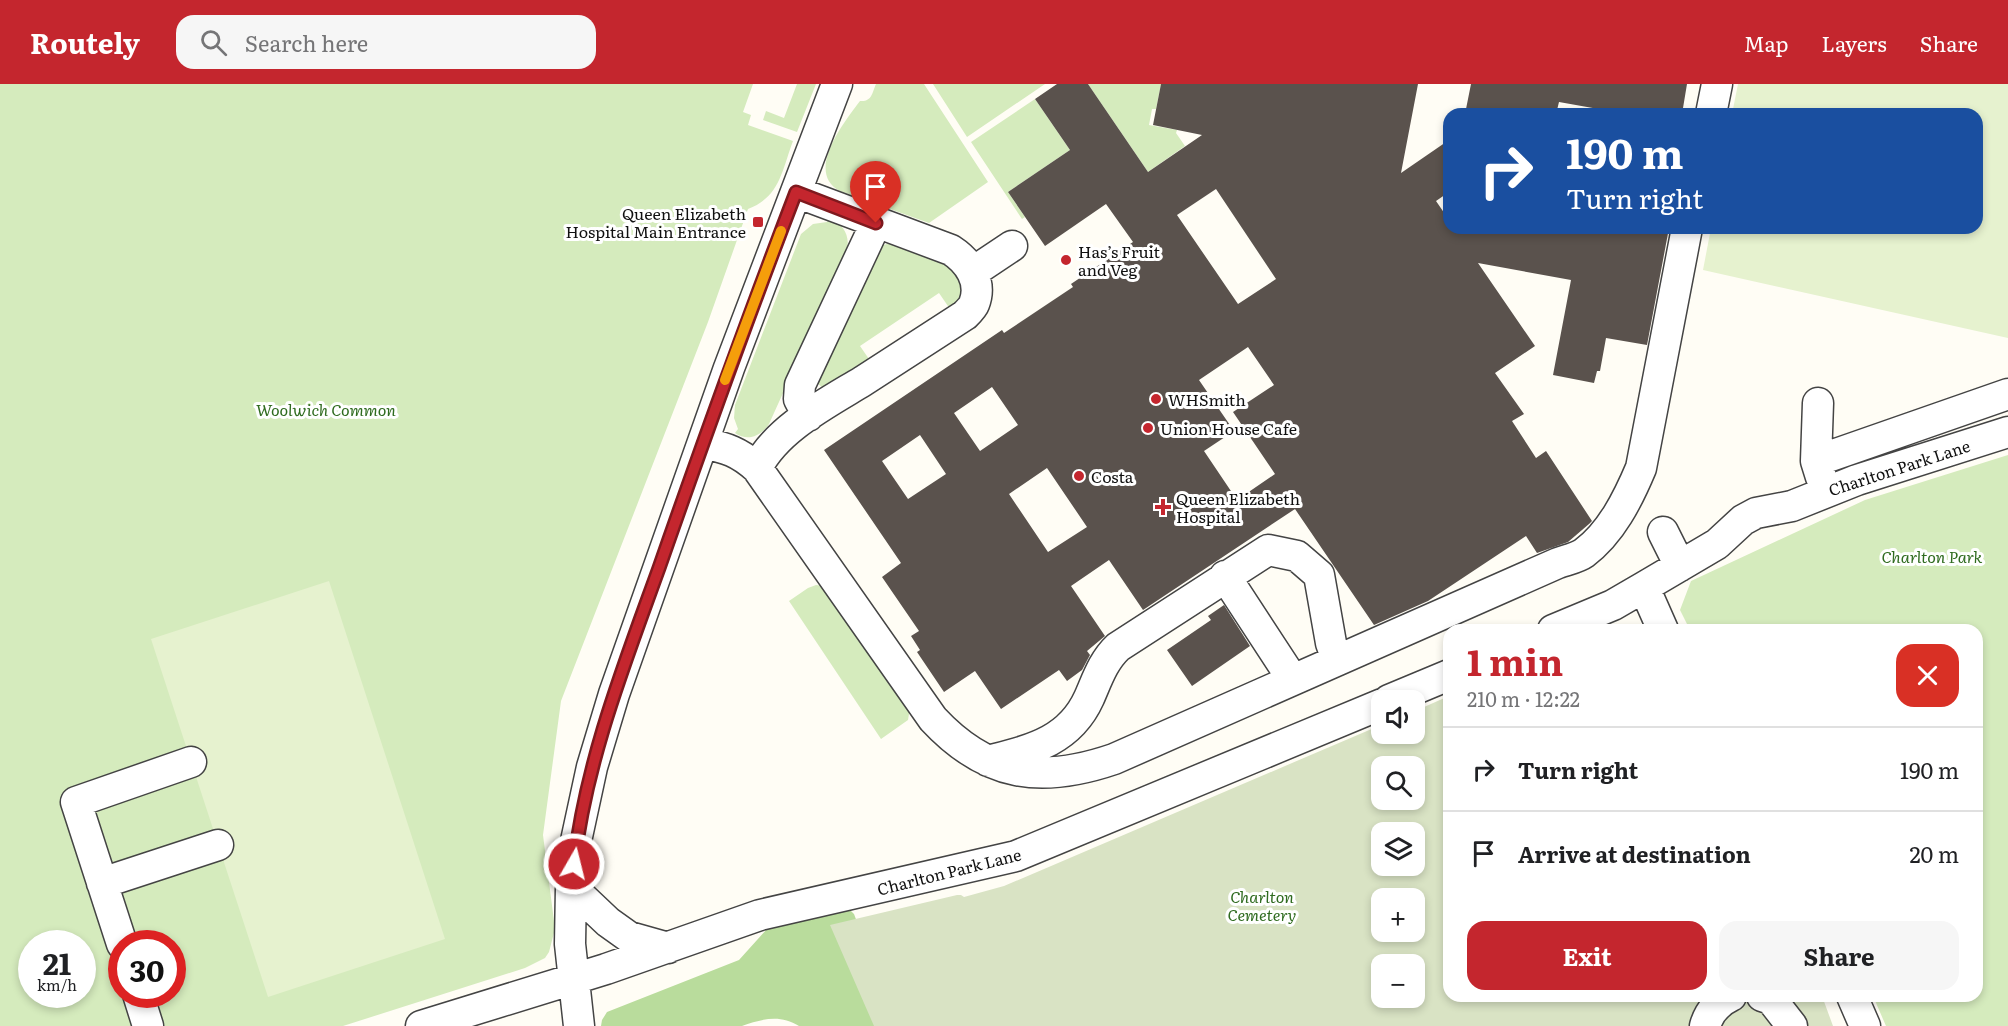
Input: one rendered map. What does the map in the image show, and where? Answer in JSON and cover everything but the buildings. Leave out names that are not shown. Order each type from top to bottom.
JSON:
[{"type":"street","points":[[579,1026],[570,944],[571,887],[576,842],[592,767],[614,694],[729,368],[837,84]]},
{"type":"street","points":[[1712,108],[1717,84]]},
{"type":"street","points":[[757,468],[764,454],[774,442],[808,416],[966,315],[974,304],[976,288],[973,272],[965,260],[951,250],[796,192]]},
{"type":"street","points":[[808,416],[799,399],[800,385],[876,223]]},
{"type":"street","points":[[704,443],[732,450],[745,457],[757,468],[933,719],[951,739],[988,761],[1016,770],[1062,773],[1088,768],[1114,759],[1583,554],[1604,534],[1629,496],[1641,468],[1686,234]]},
{"type":"street","points":[[973,272],[1012,246]]},
{"type":"street","points":[[1816,461],[2008,394]]},
{"type":"street","points":[[1818,403],[1816,461],[1825,491]]},
{"type":"street","name":"Charlton Park Lane","points":[[1567,624],[1644,588],[1717,544],[1743,520],[1756,513],[1792,506],[1825,491],[2008,432]]},
{"type":"street","points":[[1663,532],[1680,566]]},
{"type":"street","points":[[988,761],[1042,745],[1065,732],[1082,713],[1108,656],[1118,647],[1268,550],[1297,556],[1319,575],[1331,643],[1337,660]]},
{"type":"street","points":[[1226,576],[1293,680]]},
{"type":"street","points":[[1644,588],[1660,624]]},
{"type":"street","points":[[1413,690],[1443,678]]},
{"type":"street","name":"Charlton Park Lane","points":[[421,1026],[668,948],[760,915],[1016,856],[1371,709]]},
{"type":"street","points":[[117,930],[76,802],[191,762]]},
{"type":"street","points":[[102,884],[218,845]]},
{"type":"street","points":[[571,887],[608,922],[629,937],[668,948]]},
{"type":"street","points":[[1705,1026],[1707,1017],[1719,1002]]},
{"type":"street","points":[[1773,1002],[1792,1026]]},
{"type":"street","points":[[1855,1002],[1865,1026]]},
{"type":"street","points":[[142,1008],[148,1026]]},
{"type":"green space","name":"Woolwich Common","points":[[0,84],[753,84],[743,112],[751,115],[748,125],[793,141],[773,190],[759,204],[748,209],[708,322],[561,701],[543,835],[555,929],[549,952],[545,958],[525,968],[343,1026],[0,1026]]},
{"type":"green space","points":[[797,84],[816,84],[797,132],[763,120],[766,111],[784,118]]},
{"type":"green space","points":[[876,84],[924,84],[988,182],[929,223],[840,191],[830,182],[826,172],[831,146],[853,110],[860,101],[869,98]]},
{"type":"green space","points":[[933,84],[1045,84],[967,137]]},
{"type":"green space","points":[[1088,84],[1161,84],[1156,109],[1152,109],[1149,125],[1177,130],[1176,133],[1185,146],[1148,172]]},
{"type":"green space","points":[[1738,84],[2008,84],[2008,338],[1703,270],[1710,234],[1983,234],[1983,108],[1733,108]]},
{"type":"green space","points":[[1035,99],[1070,150],[1008,192],[1025,217],[1022,219],[971,142]]},
{"type":"green space","points":[[830,216],[846,233],[848,243],[845,256],[769,424],[762,432],[754,436],[740,436],[735,433],[738,429],[734,418],[735,405],[801,234],[813,224],[827,222]]},
{"type":"green space","points":[[894,242],[940,257],[948,263],[958,277],[962,297],[950,309],[939,293],[860,346],[871,362],[824,389],[816,382],[880,246]]},
{"type":"green space","name":"Charlton Park","points":[[2008,455],[2008,1026],[1886,1026],[1876,1002],[1983,1002],[1983,624],[1687,624],[1680,610],[1691,581],[1865,500]]},
{"type":"green space","points":[[329,581],[445,939],[268,997],[151,639]]},
{"type":"green space","points":[[816,585],[824,586],[910,708],[908,720],[881,739],[789,601]]},
{"type":"green space","name":"Charlton Cemetery","points":[[1443,699],[1443,1002],[1824,1002],[1833,1026],[874,1026],[830,925],[957,895],[964,897],[1004,886],[1371,729],[1371,744],[1425,744],[1425,707]]},
{"type":"green space","points":[[847,907],[854,914],[896,1026],[799,1026],[785,1020],[771,1019],[742,1026],[601,1026],[607,1012],[739,960],[767,929],[787,918]]},
{"type":"slow traffic","points":[[725,380],[781,231]]},
{"type":"place","name":"Queen Elizabeth Hospital Main Entrance","points":[[758,222]]},
{"type":"place","name":"Has’s Fruit and Veg","points":[[1066,260]]},
{"type":"place","name":"WHSmith","points":[[1156,399]]},
{"type":"place","name":"Union House Cafe","points":[[1148,428]]},
{"type":"place","name":"Costa","points":[[1079,476]]},
{"type":"place","name":"Queen Elizabeth Hospital","points":[[1163,507]]},
{"type":"route","points":[[574,864],[576,842],[592,767],[614,694],[729,368],[796,192],[876,223]]}]
